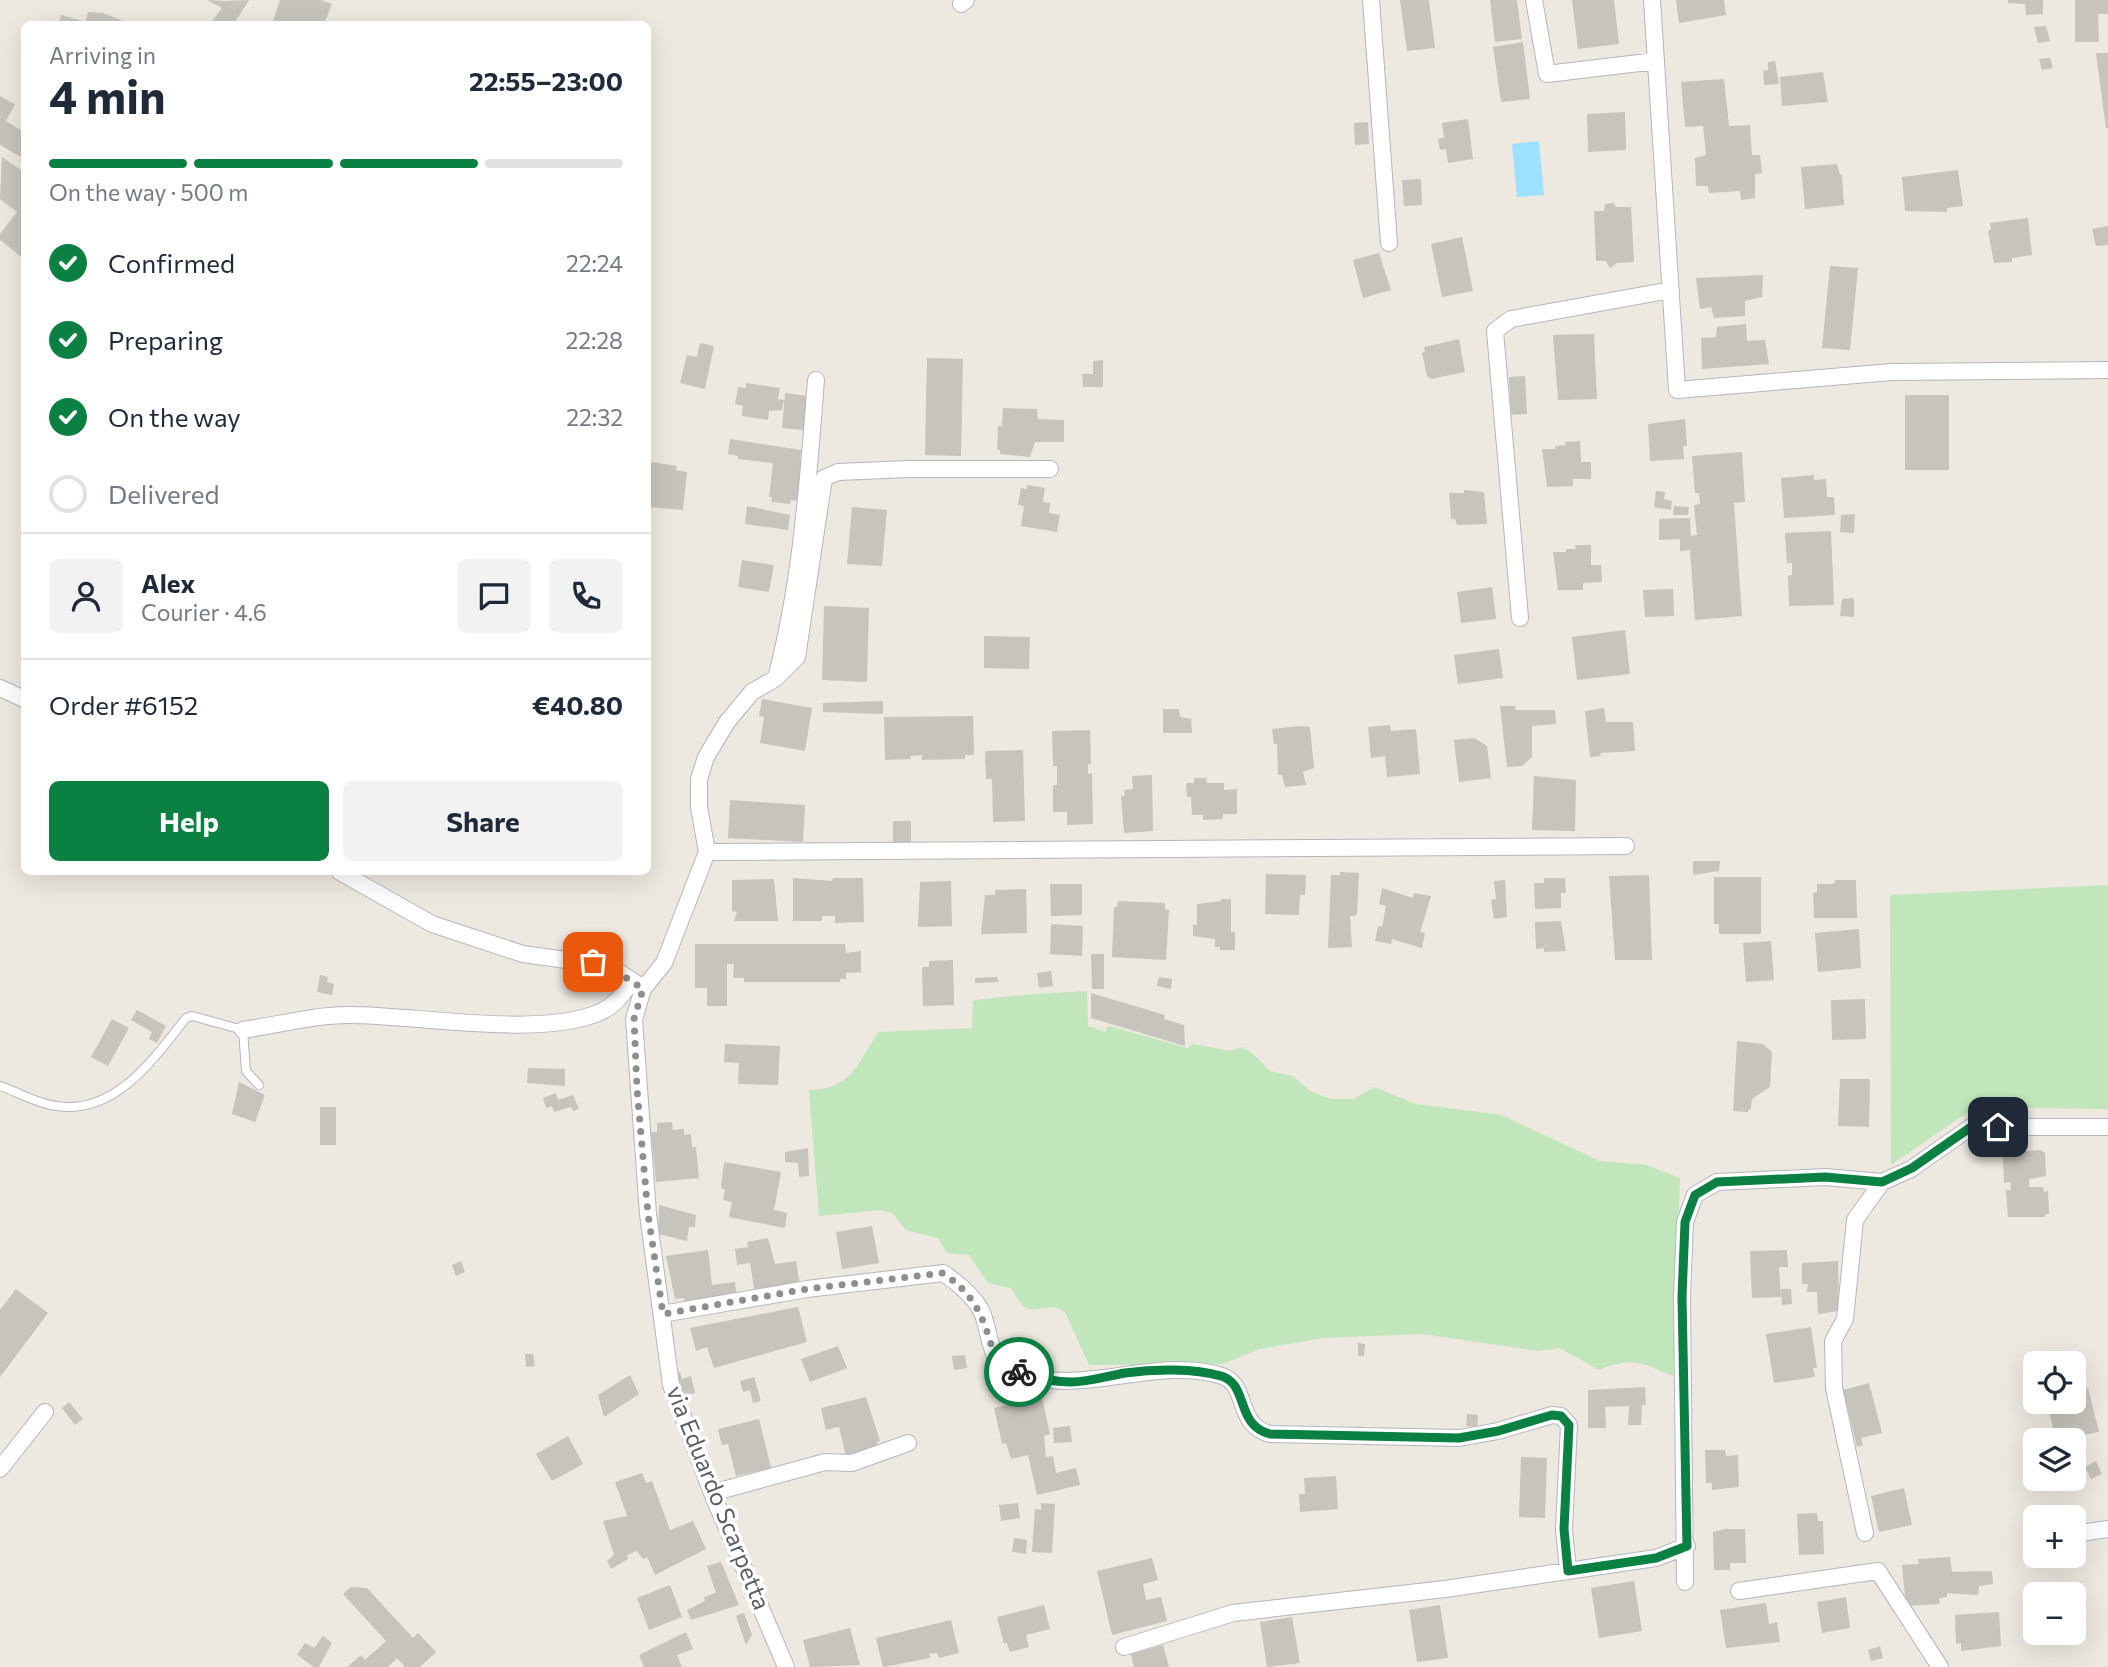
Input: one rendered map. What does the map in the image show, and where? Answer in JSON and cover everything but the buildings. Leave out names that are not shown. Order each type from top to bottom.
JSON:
[{"type":"street","points":[[1371,0],[1389,243]]},
{"type":"street","points":[[1534,0],[1547,74],[1656,61]]},
{"type":"street","points":[[1652,0],[1677,390],[1892,372],[2108,370]]},
{"type":"street","points":[[1520,618],[1495,331],[1511,319],[1671,290]]},
{"type":"street","points":[[776,678],[794,602],[802,552],[816,380]]},
{"type":"street","points":[[1050,469],[908,469],[838,472],[824,478],[797,657],[776,678],[752,692],[727,722],[706,757],[699,779],[699,807],[707,852],[1626,846]]},
{"type":"street","points":[[0,688],[21,698]]},
{"type":"street","name":"via Eduardo Scarpetta","points":[[707,852],[664,963],[638,985],[634,1019],[637,1089],[648,1214],[671,1385],[712,1493],[786,1667]]},
{"type":"street","points":[[243,1030],[345,1015],[478,1023],[575,1020],[600,1013],[638,985],[609,966],[523,954],[432,924],[345,875]]},
{"type":"street","points":[[1865,1533],[1835,1388],[1833,1341],[1845,1319],[1855,1220],[1882,1182],[1912,1168],[1971,1127],[2108,1127]]},
{"type":"street","points":[[1685,1582],[1687,1546],[1682,1297],[1685,1222],[1695,1195],[1717,1182],[1825,1177],[1882,1182]]},
{"type":"street","points":[[663,1314],[807,1289],[943,1273],[962,1286],[981,1310],[996,1361],[1011,1370],[1053,1381],[1075,1382],[1128,1373],[1198,1372],[1225,1377],[1237,1390],[1248,1422],[1258,1431],[1270,1434],[1459,1438],[1498,1431],[1552,1415],[1561,1416],[1569,1425],[1564,1529],[1568,1571]]},
{"type":"street","points":[[0,1469],[46,1412]]},
{"type":"street","points":[[712,1493],[825,1462],[852,1463],[908,1443]]},
{"type":"street","points":[[2086,1532],[2108,1529]]},
{"type":"street","points":[[1124,1647],[1233,1613],[1445,1589],[1568,1571],[1656,1558],[1687,1546]]},
{"type":"street","points":[[1739,1591],[1878,1571],[1940,1667]]},
{"type":"lane","points":[[0,1086],[56,1106],[75,1106],[108,1096],[146,1069],[186,1018],[218,1021],[243,1030],[246,1071],[259,1085]]},
{"type":"green space","points":[[2108,885],[2108,1109],[1975,1107],[1891,1165],[1890,895]]},
{"type":"green space","points":[[1087,991],[1088,1026],[1105,1032],[1108,1026],[1188,1048],[1192,1044],[1231,1051],[1242,1047],[1270,1071],[1293,1076],[1310,1091],[1331,1099],[1354,1099],[1374,1087],[1416,1104],[1501,1115],[1600,1161],[1646,1165],[1680,1178],[1673,1376],[1629,1362],[1599,1370],[1560,1348],[1538,1351],[1423,1334],[1322,1338],[1260,1349],[1222,1364],[1089,1365],[1065,1312],[1055,1307],[1028,1309],[1011,1288],[988,1283],[969,1255],[947,1253],[938,1238],[906,1230],[892,1213],[881,1210],[819,1216],[809,1090],[823,1089],[844,1080],[852,1073],[878,1032],[972,1028],[973,1001]]},
{"type":"water","points":[[1539,141],[1544,195],[1517,197],[1512,144]]},
{"type":"way so far","points":[[593,962],[609,966],[643,989],[634,1019],[637,1089],[648,1214],[663,1314],[807,1289],[873,1283],[915,1274],[943,1273],[962,1286],[981,1310],[996,1361],[1019,1372]]},
{"type":"route","points":[[1019,1372],[1053,1381],[1075,1382],[1128,1373],[1198,1372],[1225,1377],[1237,1390],[1248,1422],[1258,1431],[1270,1434],[1459,1438],[1498,1431],[1552,1415],[1561,1416],[1569,1425],[1564,1529],[1568,1571],[1656,1558],[1687,1546],[1681,1354],[1682,1297],[1685,1222],[1695,1195],[1717,1182],[1825,1177],[1882,1182],[1912,1168],[1971,1127],[1998,1127]]}]
